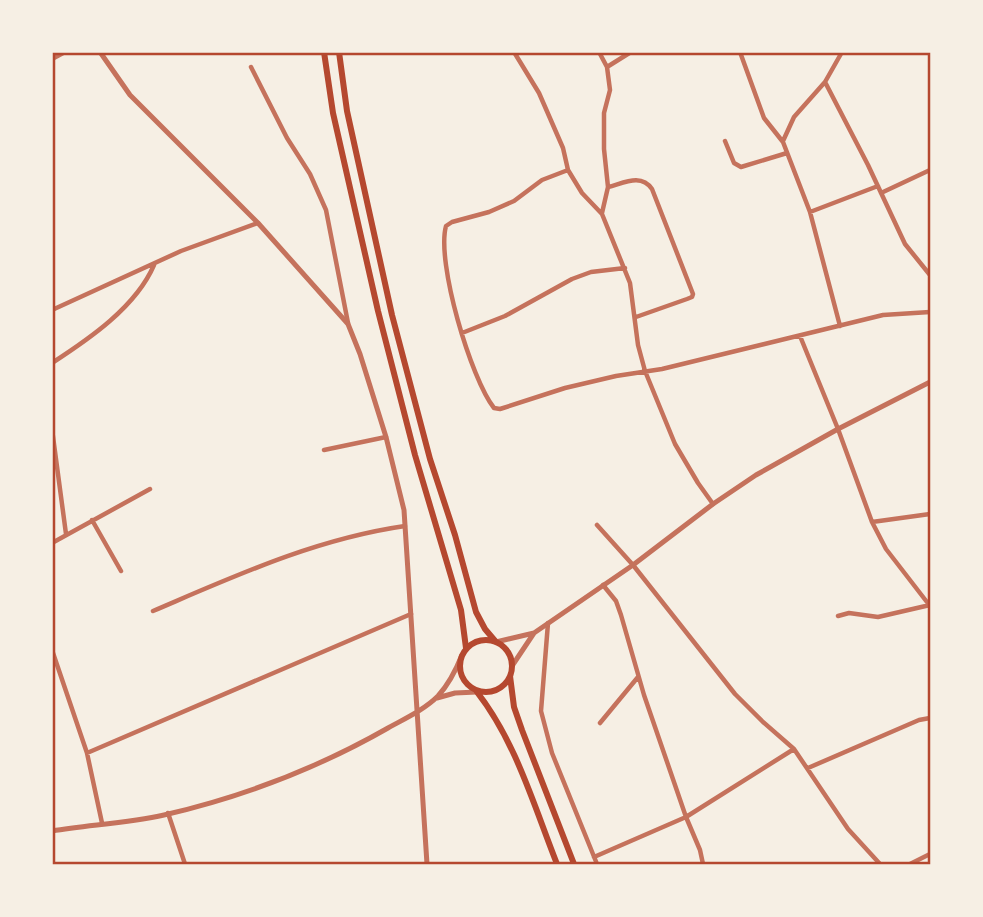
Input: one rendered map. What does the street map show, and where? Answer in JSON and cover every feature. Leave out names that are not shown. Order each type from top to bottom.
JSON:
[{"type":"main road","points":[[324,52],[333,113],[378,311],[415,455],[461,610],[464,652],[460,672],[494,714],[510,744],[557,864]]},
{"type":"main road","points":[[339,52],[347,111],[383,275],[422,428],[476,612],[485,629],[508,651],[512,666],[510,676],[514,708],[574,864]]},
{"type":"main road","points":[[464,652],[483,640],[496,642]]},
{"type":"main road","points":[[477,692],[493,692],[510,676]]},
{"type":"street","points":[[52,59],[65,52]]},
{"type":"street","points":[[100,52],[130,95],[258,223],[348,324]]},
{"type":"street","points":[[514,52],[540,93],[563,148],[568,170],[582,193],[602,214],[630,283],[638,345],[645,371],[675,444],[713,504]]},
{"type":"street","points":[[599,52],[607,67],[610,90],[604,113],[608,187],[602,214]]},
{"type":"street","points":[[607,67],[631,52]]},
{"type":"street","points":[[740,52],[764,118],[783,142],[810,212],[840,326]]},
{"type":"street","points":[[783,142],[794,117],[825,82],[842,52]]},
{"type":"street","points":[[251,66],[287,138],[310,174],[326,210],[348,324],[386,437],[404,510],[428,864]]},
{"type":"street","points":[[825,82],[905,244],[930,275]]},
{"type":"street","points":[[724,141],[734,163],[740,167],[787,153]]},
{"type":"street","points":[[568,170],[542,180],[514,201],[446,226],[443,245],[446,273],[474,367],[494,408],[500,410],[565,388],[662,369],[883,315],[930,312]]},
{"type":"street","points":[[881,193],[930,170]]},
{"type":"street","points":[[608,187],[636,179],[648,182],[692,294],[692,297],[636,317]]},
{"type":"street","points":[[810,212],[878,186]]},
{"type":"street","points":[[52,310],[181,251],[258,223]]},
{"type":"street","points":[[52,363],[102,329],[140,288],[154,264]]},
{"type":"street","points":[[462,332],[505,316],[572,279],[591,272],[625,268]]},
{"type":"street","points":[[800,336],[872,522],[886,549],[930,605],[878,617],[849,613],[838,616]]},
{"type":"street","points":[[512,666],[534,633],[633,565],[713,504],[756,475],[930,382]]},
{"type":"street","points":[[52,429],[66,534]]},
{"type":"street","points":[[324,450],[386,437]]},
{"type":"street","points":[[52,543],[149,489]]},
{"type":"street","points":[[872,522],[930,514]]},
{"type":"street","points":[[92,520],[121,571]]},
{"type":"street","points":[[597,525],[633,565],[736,694],[794,749],[848,829],[880,864]]},
{"type":"street","points":[[153,611],[298,550],[376,530],[405,526]]},
{"type":"street","points":[[603,585],[616,601],[638,677],[703,864]]},
{"type":"street","points":[[87,752],[411,614]]},
{"type":"street","points":[[548,623],[541,711],[552,752],[597,864]]},
{"type":"street","points":[[496,642],[534,633]]},
{"type":"street","points":[[52,650],[87,752],[102,823]]},
{"type":"street","points":[[437,698],[453,677],[464,652]]},
{"type":"street","points":[[600,723],[638,677]]},
{"type":"street","points":[[52,831],[168,813],[224,799],[281,779],[358,745],[437,698],[455,693],[477,692]]},
{"type":"street","points":[[808,768],[912,723],[930,718]]},
{"type":"street","points":[[594,857],[686,817],[794,749]]},
{"type":"street","points":[[168,813],[185,864]]},
{"type":"street","points":[[910,864],[930,854]]}]
